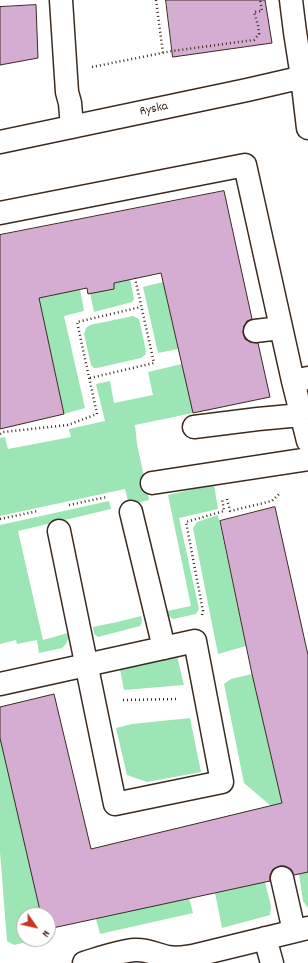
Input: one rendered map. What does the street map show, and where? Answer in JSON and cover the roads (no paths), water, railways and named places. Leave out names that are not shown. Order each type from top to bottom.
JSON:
[{"type":"street","points":[[60,0],[67,92],[70,103],[72,127]]},
{"type":"street","points":[[291,0],[295,32],[305,76],[308,128]]},
{"type":"street","name":"Ryska","points":[[0,142],[247,90],[305,76]]},
{"type":"street","points":[[0,213],[246,165],[281,328],[300,380],[301,415],[308,441]]},
{"type":"street","points":[[255,331],[281,328]]},
{"type":"street","points":[[194,427],[258,418],[301,415]]},
{"type":"street","points":[[152,483],[308,460]]},
{"type":"street","points":[[131,512],[164,648]]},
{"type":"street","points":[[0,684],[87,665],[195,641],[222,782],[116,804],[95,701],[87,665],[59,531]]},
{"type":"street","points":[[84,963],[107,960],[121,952],[137,950],[150,952],[169,958],[194,960],[265,938],[301,930],[282,878]]},
{"type":"street","points":[[265,938],[272,963]]}]
